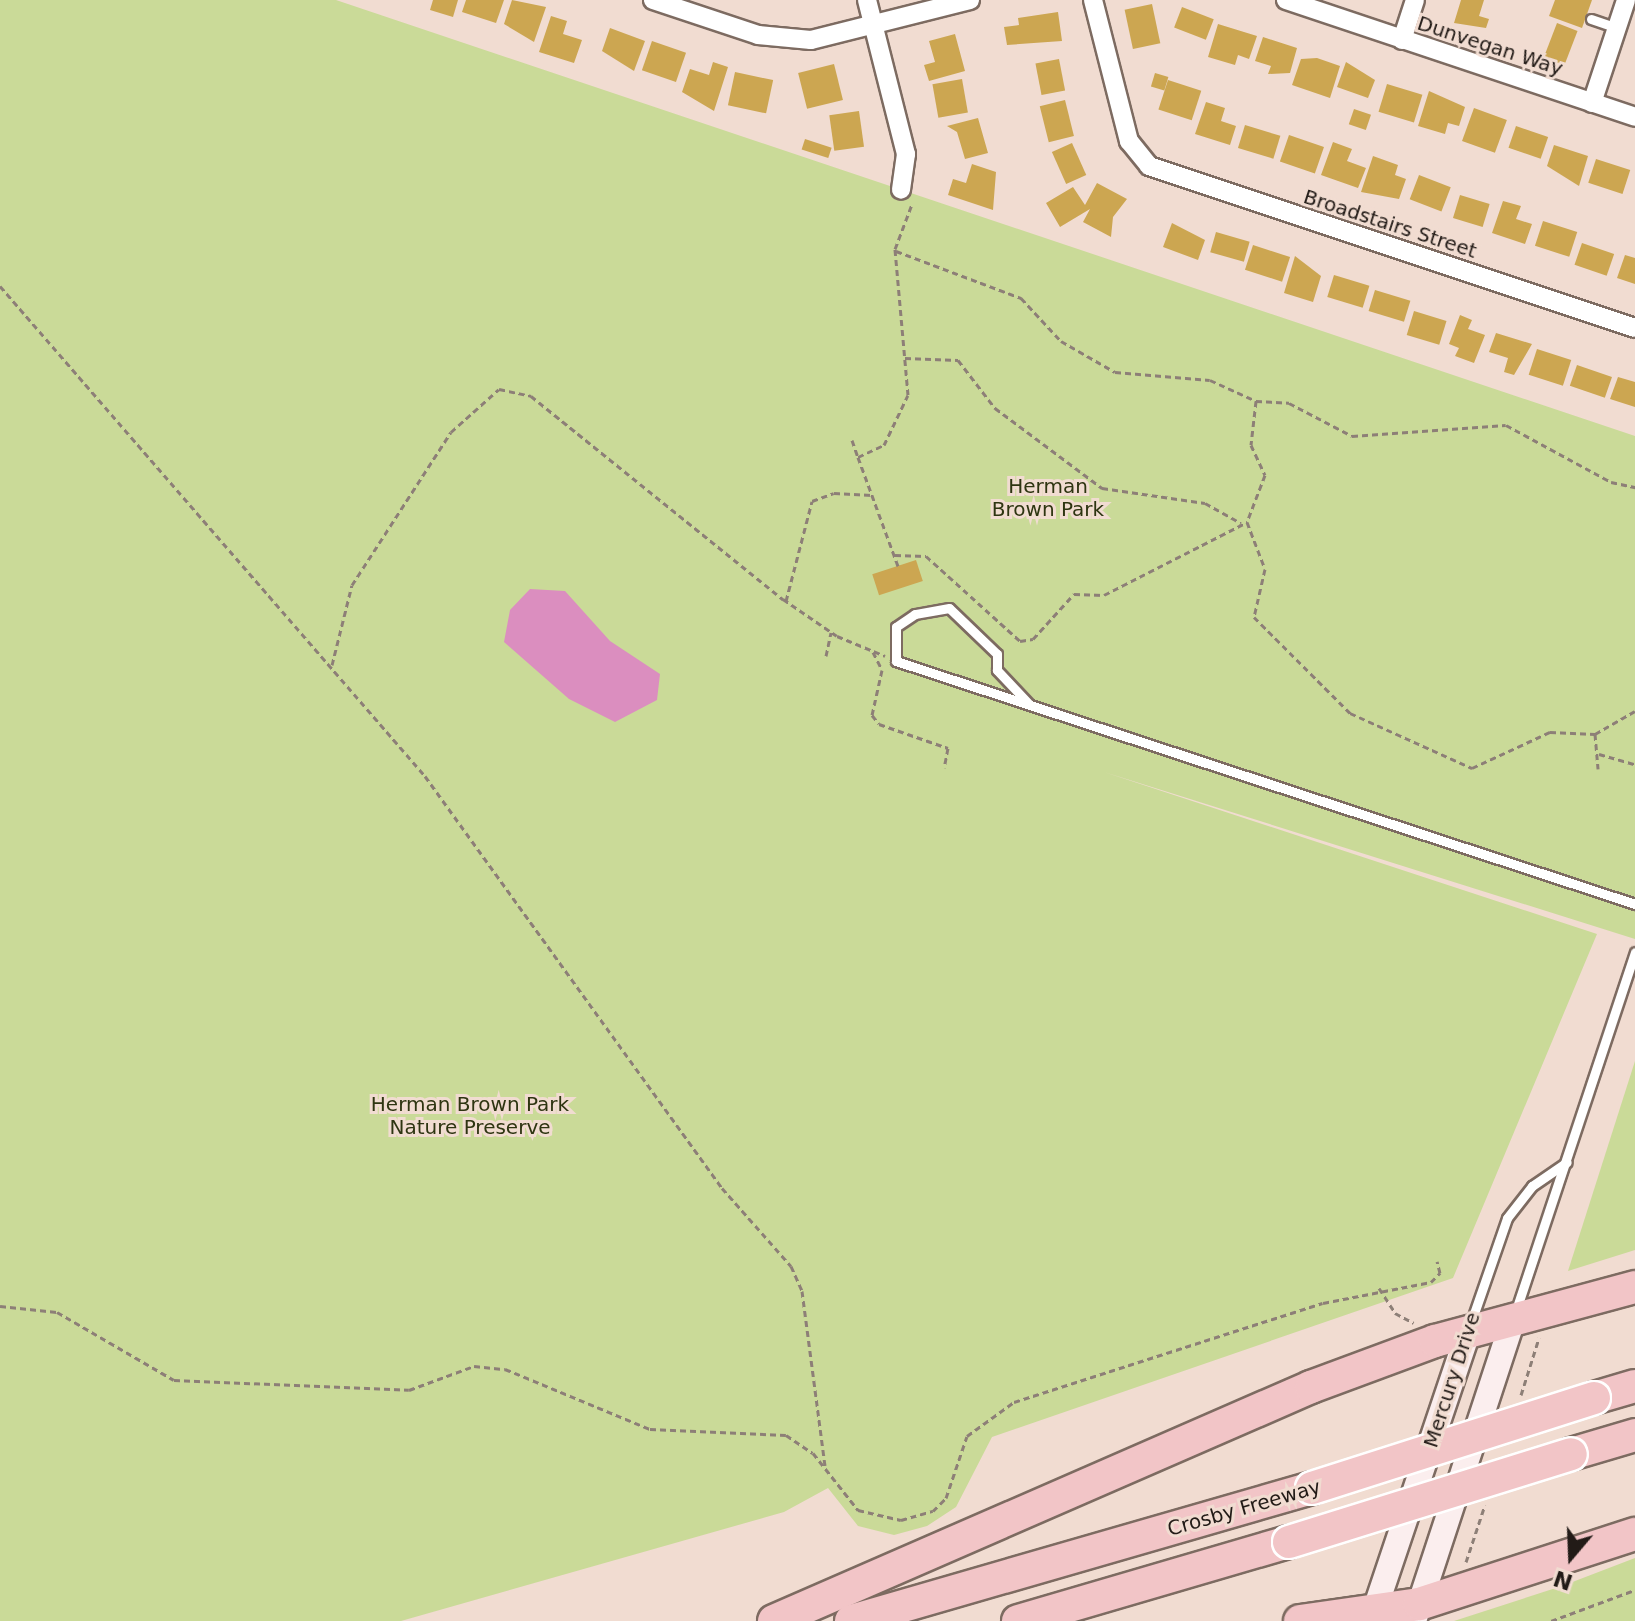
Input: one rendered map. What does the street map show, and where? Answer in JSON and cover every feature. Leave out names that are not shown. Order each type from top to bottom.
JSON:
[{"type":"highway","points":[[774,1621],[1311,1387],[1435,1341],[1514,1317],[1635,1287]]},
{"type":"highway","name":"Crosby Freeway","points":[[851,1621],[1312,1488],[1635,1386]]},
{"type":"highway","points":[[1018,1621],[1289,1542],[1635,1435]]},
{"type":"highway","points":[[1300,1621],[1417,1612],[1635,1534]]},
{"type":"street","points":[[653,0],[782,39],[874,26],[970,0]]},
{"type":"street","points":[[867,0],[906,154],[901,190]]},
{"type":"street","name":"Broadstairs Street","points":[[1093,0],[1135,154],[1149,166],[1635,328]]},
{"type":"street","name":"Dunvegan Way","points":[[1286,0],[1635,117]]},
{"type":"street","points":[[1402,40],[1415,0]]},
{"type":"street","points":[[1592,103],[1626,0]]},
{"type":"street","name":"Mercury Drive","points":[[1417,1612],[1514,1317]]},
{"type":"street","name":"Mercury Drive","points":[[1373,1615],[1468,1332]]},
{"type":"lane","points":[[1591,19],[1617,28]]},
{"type":"lane","points":[[1029,704],[997,670],[997,654],[949,608],[915,614],[896,627],[896,661],[1635,904]]},
{"type":"lane","name":"Mercury Drive","points":[[1514,1317],[1635,952]]},
{"type":"lane","name":"Mercury Drive","points":[[1468,1332],[1507,1218],[1532,1186],[1567,1162]]},
{"type":"path","points":[[858,457],[893,432],[908,395],[896,251],[916,194],[901,190]]},
{"type":"path","points":[[896,251],[1021,298],[1061,341],[1115,372],[1210,380],[1256,401],[1289,403],[1352,436],[1506,425],[1611,482],[1635,487]]},
{"type":"path","points":[[0,286],[332,665],[513,892],[722,1188],[791,1266],[802,1291],[825,1467]]},
{"type":"path","points":[[904,358],[958,360],[995,408],[1102,488],[1205,503],[1241,523]]},
{"type":"path","points":[[332,665],[352,585],[451,432],[499,389],[531,396],[786,601],[831,632],[896,661]]},
{"type":"path","points":[[1256,401],[1251,445],[1265,475],[1247,522],[1265,569],[1254,617],[1350,713],[1379,731],[1472,768],[1550,732],[1595,734],[1635,711]]},
{"type":"path","points":[[852,440],[898,566]]},
{"type":"path","points":[[786,601],[812,501],[834,493],[872,495]]},
{"type":"path","points":[[895,555],[926,556],[1020,641],[1033,639],[1074,594],[1104,595],[1247,522]]},
{"type":"path","points":[[826,656],[831,632]]},
{"type":"path","points":[[872,650],[882,670],[872,715],[879,724],[948,748],[944,768]]},
{"type":"path","points":[[1595,734],[1598,769]]},
{"type":"path","points":[[1599,754],[1635,764]]},
{"type":"path","points":[[0,1306],[57,1312],[174,1380],[409,1390],[457,1369],[505,1369],[650,1429],[786,1435],[825,1467],[858,1510],[877,1518],[915,1518],[946,1498],[967,1436],[1014,1402],[1379,1288],[1431,1282],[1440,1273],[1437,1261]]},
{"type":"path","points":[[1379,1288],[1395,1313],[1435,1341]]},
{"type":"path","points":[[1551,1621],[1635,1590]]},
{"type":"green space","name":"Herman Brown Park Nature Preserve","points":[[0,0],[336,0],[1635,436],[1635,939],[1104,772],[1597,934],[1453,1278],[992,1437],[956,1507],[927,1526],[894,1535],[858,1526],[828,1488],[784,1512],[401,1621],[0,1621]]},
{"type":"green space","points":[[1635,1061],[1635,1250],[1568,1271]]},
{"type":"green space","points":[[1635,1558],[1635,1621],[1454,1621],[1562,1586]]},
{"type":"shaded area","points":[[530,589],[565,591],[610,641],[660,674],[657,700],[615,722],[569,699],[504,642],[510,610]]},
{"type":"building","points":[[433,0],[458,0],[453,17],[430,10]]},
{"type":"building","points":[[466,0],[504,0],[496,23],[462,12]]},
{"type":"building","points":[[512,0],[546,7],[534,42],[504,24]]},
{"type":"building","points":[[1461,0],[1484,0],[1479,16],[1489,19],[1486,28],[1454,23]]},
{"type":"building","points":[[1555,0],[1592,0],[1582,28],[1549,16]]},
{"type":"building","points":[[1152,4],[1160,43],[1133,49],[1125,10]]},
{"type":"building","points":[[1182,7],[1214,19],[1206,40],[1174,28]]},
{"type":"building","points":[[1058,12],[1062,41],[1007,45],[1004,27],[1019,25],[1018,18]]},
{"type":"building","points":[[551,16],[567,21],[563,34],[582,40],[574,63],[539,52]]},
{"type":"building","points":[[1557,23],[1578,31],[1564,65],[1544,58]]},
{"type":"building","points":[[1218,24],[1257,36],[1249,59],[1238,55],[1235,65],[1208,57]]},
{"type":"building","points":[[610,28],[645,41],[634,71],[602,51]]},
{"type":"building","points":[[955,34],[965,71],[929,81],[924,65],[935,62],[929,41]]},
{"type":"building","points":[[1263,37],[1297,48],[1290,73],[1268,74],[1271,66],[1255,61]]},
{"type":"building","points":[[652,41],[686,53],[676,82],[642,70]]},
{"type":"building","points":[[1317,58],[1340,66],[1330,98],[1292,85],[1301,59]]},
{"type":"building","points":[[1059,59],[1065,90],[1042,95],[1035,64]]},
{"type":"building","points":[[713,62],[728,67],[714,111],[682,92],[690,69],[709,75]]},
{"type":"building","points":[[1346,62],[1375,80],[1368,98],[1337,87]]},
{"type":"building","points":[[834,64],[843,100],[807,109],[798,73]]},
{"type":"building","points":[[735,72],[773,80],[766,113],[728,105]]},
{"type":"building","points":[[1155,73],[1168,77],[1164,90],[1151,86]]},
{"type":"building","points":[[962,79],[968,112],[938,118],[932,84]]},
{"type":"building","points":[[1168,80],[1201,91],[1192,120],[1158,109]]},
{"type":"building","points":[[1387,84],[1422,95],[1414,123],[1379,112]]},
{"type":"building","points":[[1429,91],[1465,107],[1459,126],[1448,123],[1445,134],[1418,126]]},
{"type":"building","points":[[1065,100],[1074,136],[1049,142],[1040,106]]},
{"type":"building","points":[[1206,102],[1225,108],[1221,121],[1236,126],[1230,145],[1195,134]]},
{"type":"building","points":[[1474,108],[1507,120],[1495,153],[1462,141]]},
{"type":"building","points":[[1354,109],[1371,115],[1366,130],[1349,124]]},
{"type":"building","points":[[859,111],[864,147],[834,151],[829,115]]},
{"type":"building","points":[[978,118],[988,153],[965,159],[957,132],[947,126]]},
{"type":"building","points":[[1245,125],[1280,136],[1273,159],[1238,148]]},
{"type":"building","points":[[1516,126],[1548,137],[1541,159],[1509,148]]},
{"type":"building","points":[[1289,135],[1324,147],[1315,174],[1280,161]]},
{"type":"building","points":[[805,139],[832,148],[828,158],[802,149]]},
{"type":"building","points":[[1333,142],[1352,149],[1347,161],[1366,168],[1358,188],[1321,175]]},
{"type":"building","points":[[1072,143],[1086,175],[1066,184],[1052,152]]},
{"type":"building","points":[[1554,145],[1588,156],[1579,186],[1547,166]]},
{"type":"building","points":[[1373,156],[1398,165],[1395,175],[1406,179],[1399,199],[1361,192]]},
{"type":"building","points":[[1596,159],[1630,170],[1623,194],[1588,183]]},
{"type":"building","points":[[972,164],[996,172],[993,210],[948,195],[953,179],[966,183]]},
{"type":"building","points":[[1419,175],[1451,187],[1441,211],[1410,199]]},
{"type":"building","points":[[1097,183],[1127,199],[1113,217],[1111,237],[1083,222],[1090,209],[1060,227],[1046,203],[1073,187],[1085,205]]},
{"type":"building","points":[[1460,195],[1490,204],[1483,227],[1453,218]]},
{"type":"building","points":[[1503,201],[1521,206],[1516,219],[1532,224],[1525,244],[1492,233]]},
{"type":"building","points":[[1543,221],[1577,232],[1569,257],[1535,246]]},
{"type":"building","points":[[1172,223],[1205,240],[1198,260],[1163,247]]},
{"type":"building","points":[[1216,232],[1250,242],[1244,262],[1210,252]]},
{"type":"building","points":[[1582,243],[1614,254],[1607,276],[1575,265]]},
{"type":"building","points":[[1253,245],[1290,257],[1282,282],[1245,270]]},
{"type":"building","points":[[1625,255],[1635,258],[1635,284],[1617,278]]},
{"type":"building","points":[[1295,256],[1321,276],[1313,302],[1284,293]]},
{"type":"building","points":[[1334,275],[1369,286],[1363,308],[1327,297]]},
{"type":"building","points":[[1375,290],[1410,301],[1404,322],[1369,311]]},
{"type":"building","points":[[1414,311],[1447,321],[1439,345],[1407,335]]},
{"type":"building","points":[[1460,315],[1472,320],[1468,329],[1485,335],[1474,363],[1455,356],[1459,348],[1449,344]]},
{"type":"building","points":[[1496,333],[1532,344],[1514,375],[1504,372],[1508,358],[1489,352]]},
{"type":"building","points":[[1537,349],[1571,360],[1563,386],[1529,375]]},
{"type":"building","points":[[1577,365],[1612,377],[1605,398],[1570,386]]},
{"type":"building","points":[[1618,377],[1635,382],[1635,407],[1610,399]]},
{"type":"building","points":[[916,560],[923,581],[879,595],[872,574]]},
{"type":"park label","name":"Herman Brown Park","points":[[1048,498]]}]
